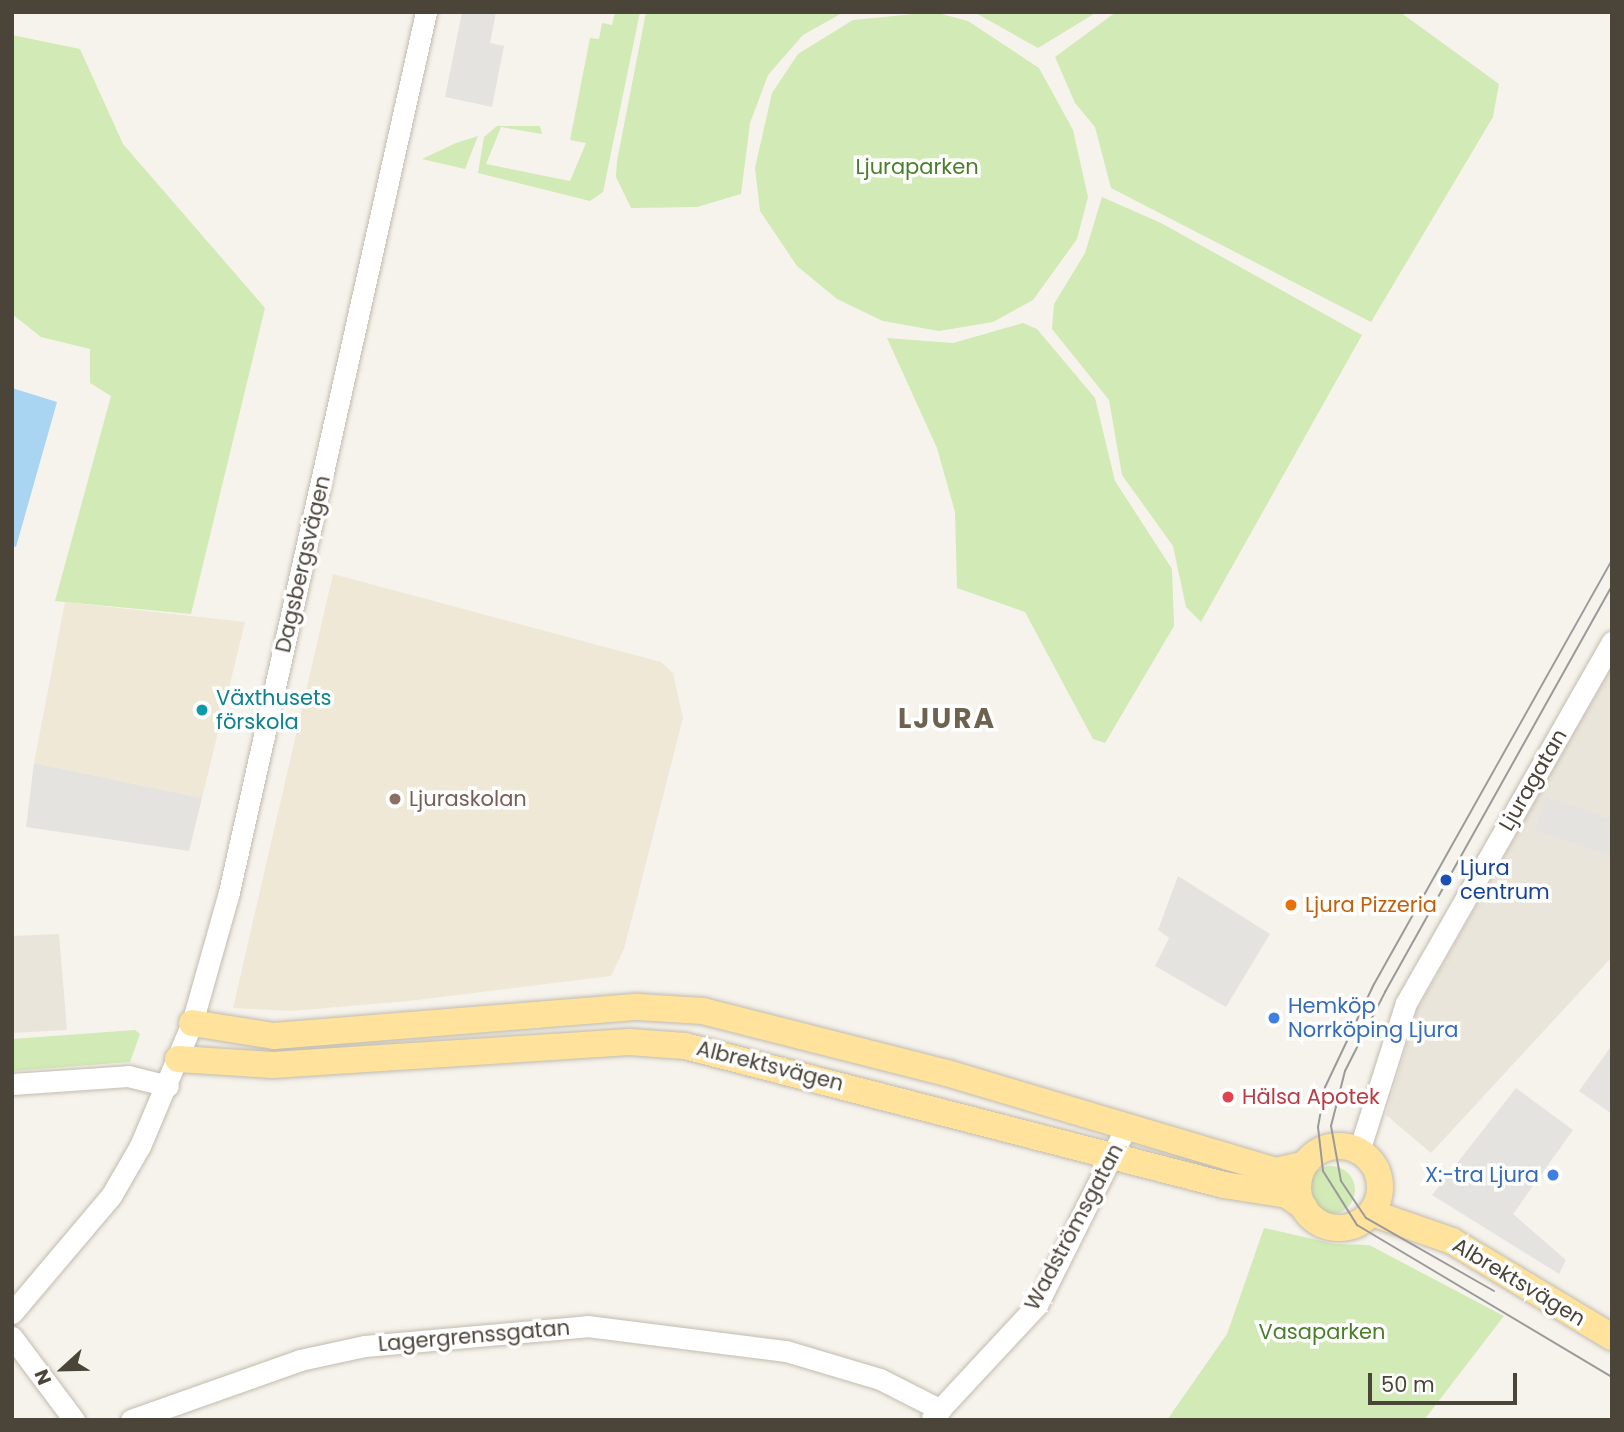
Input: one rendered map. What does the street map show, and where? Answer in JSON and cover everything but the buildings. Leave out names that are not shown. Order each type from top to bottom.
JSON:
[{"type":"main road","name":"Albrektsvägen","points":[[192,1023],[274,1037],[638,1006],[702,1012],[1127,1125],[1276,1171],[1302,1165]]},
{"type":"main road","name":"Albrektsvägen","points":[[178,1059],[222,1059],[273,1065],[629,1042],[685,1046],[1114,1156],[1287,1195],[1304,1207]]},
{"type":"main road","points":[[1332,1145],[1359,1151],[1379,1185],[1371,1213],[1357,1225],[1333,1228],[1304,1207],[1298,1179],[1302,1165],[1332,1145]]},
{"type":"main road","name":"Albrektsvägen","points":[[1379,1185],[1425,1228],[1612,1337]]},
{"type":"main road","name":"Albrektsvägen","points":[[1371,1213],[1425,1228]]},
{"type":"street","name":"Dagsbergsvägen","points":[[12,1313],[98,1214],[168,1086],[192,1023],[229,892],[426,12]]},
{"type":"street","name":"Ljuragatan","points":[[1359,1151],[1406,1003],[1612,642]]},
{"type":"street","points":[[12,1084],[128,1076],[168,1086]]},
{"type":"street","name":"Wadströmsgatan","points":[[936,1415],[1037,1305],[1114,1156],[1127,1125]]},
{"type":"street","name":"Lagergrenssgatan","points":[[131,1420],[300,1360],[365,1346],[587,1326],[786,1351],[880,1379],[936,1415]]},
{"type":"street","points":[[12,1337],[74,1420]]},
{"type":"shaded area","points":[[462,12],[496,12],[490,43],[504,46],[492,107],[445,97]]},
{"type":"shaded area","points":[[333,574],[661,662],[673,673],[683,718],[624,949],[611,976],[409,1001],[291,1011],[233,1008]]},
{"type":"shaded area","points":[[65,602],[245,622],[202,798],[34,763]]},
{"type":"shaded area","points":[[1612,666],[1612,957],[1431,1153],[1386,1115],[1417,1010]]},
{"type":"shaded area","points":[[34,763],[202,798],[189,851],[26,827]]},
{"type":"shaded area","points":[[1546,797],[1612,820],[1612,856],[1535,830]]},
{"type":"shaded area","points":[[1178,876],[1270,934],[1226,1007],[1155,966],[1169,938],[1158,930]]},
{"type":"shaded area","points":[[59,934],[67,1030],[12,1033],[12,936]]},
{"type":"shaded area","points":[[1612,1045],[1612,1114],[1579,1091]]},
{"type":"shaded area","points":[[1516,1088],[1573,1130],[1513,1214],[1566,1260],[1559,1274],[1432,1195]]},
{"type":"green space","points":[[615,12],[640,12],[603,192],[590,201],[478,173],[484,137],[497,126],[540,126],[542,134],[501,127],[486,164],[570,181],[586,143],[570,140],[590,38],[599,39],[602,23],[612,25]]},
{"type":"green space","points":[[646,12],[844,12],[803,35],[768,75],[750,123],[741,194],[697,207],[631,208],[616,177],[617,161]]},
{"type":"green space","name":"Ljuraparken","points":[[934,12],[968,21],[1039,68],[1073,130],[1088,197],[1077,239],[1033,300],[993,322],[939,331],[883,321],[837,299],[797,266],[760,211],[755,168],[772,93],[798,54],[853,20]]},
{"type":"green space","points":[[974,12],[1097,12],[1038,48]]},
{"type":"green space","points":[[1116,12],[1400,12],[1499,84],[1493,117],[1371,322],[1111,188],[1095,127],[1075,103],[1055,57]]},
{"type":"green space","points":[[12,35],[80,49],[123,144],[265,308],[191,614],[55,601],[111,396],[90,383],[90,349],[41,337],[12,314]]},
{"type":"green space","points":[[478,136],[465,169],[422,159],[456,143]]},
{"type":"green space","points":[[1102,197],[1161,223],[1362,335],[1201,622],[1186,607],[1173,546],[1122,475],[1109,400],[1052,329],[1054,304],[1085,253]]},
{"type":"green space","points":[[1023,323],[1037,329],[1095,398],[1115,481],[1172,569],[1174,626],[1105,743],[1093,739],[1025,612],[957,588],[955,512],[937,448],[887,338],[953,343]]},
{"type":"green space","points":[[135,1030],[140,1034],[130,1062],[12,1071],[12,1039]]},
{"type":"green space","points":[[1331,1166],[1348,1173],[1355,1190],[1348,1207],[1331,1214],[1314,1207],[1307,1190],[1314,1173]]},
{"type":"green space","name":"Vasaparken","points":[[1264,1228],[1335,1244],[1369,1245],[1504,1316],[1424,1420],[1167,1420],[1227,1334]]},
{"type":"water","points":[[12,388],[57,402],[16,547],[12,546]]},
{"type":"tram line","points":[[1612,560],[1374,984],[1325,1087],[1318,1127],[1323,1171],[1357,1225],[1612,1377]]},
{"type":"tram line","points":[[1494,1291],[1366,1218],[1341,1181],[1331,1126],[1345,1071],[1385,992],[1612,586]]},
{"type":"place","name":"Växthusets förskola","points":[[202,710]]},
{"type":"place","name":"Ljuraskolan","points":[[395,799]]},
{"type":"place","name":"Ljura centrum","points":[[1446,880]]},
{"type":"place","name":"Ljura Pizzeria","points":[[1291,905]]},
{"type":"place","name":"Hemköp Norrköping Ljura","points":[[1274,1018]]},
{"type":"place","name":"Hälsa Apotek","points":[[1228,1097]]},
{"type":"place","name":"X:-tra Ljura","points":[[1553,1175]]},
{"type":"district","name":"LJURA","points":[[947,719]]}]
